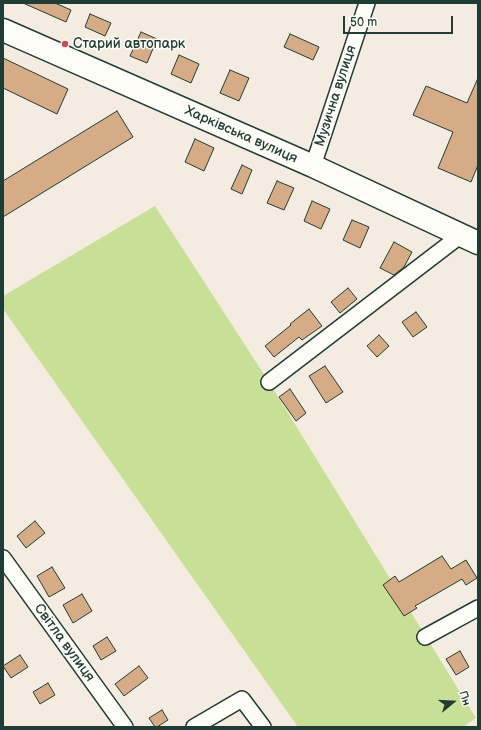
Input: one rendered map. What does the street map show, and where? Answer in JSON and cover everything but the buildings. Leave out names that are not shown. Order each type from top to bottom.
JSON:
[{"type":"street","name":"Музична вулиця","points":[[313,166],[367,3]]},
{"type":"street","name":"Харківська вулиця","points":[[3,30],[313,166],[470,239]]},
{"type":"street","points":[[269,382],[470,239]]},
{"type":"street","name":"Світла вулиця","points":[[3,558],[125,727]]},
{"type":"street","points":[[425,637],[478,608]]},
{"type":"street","points":[[194,727],[242,699],[263,727]]},
{"type":"green space","points":[[155,206],[269,382],[476,718],[463,727],[298,727],[3,309],[3,296]]},
{"type":"place","name":"Старий автопарк","points":[[65,44]]}]
